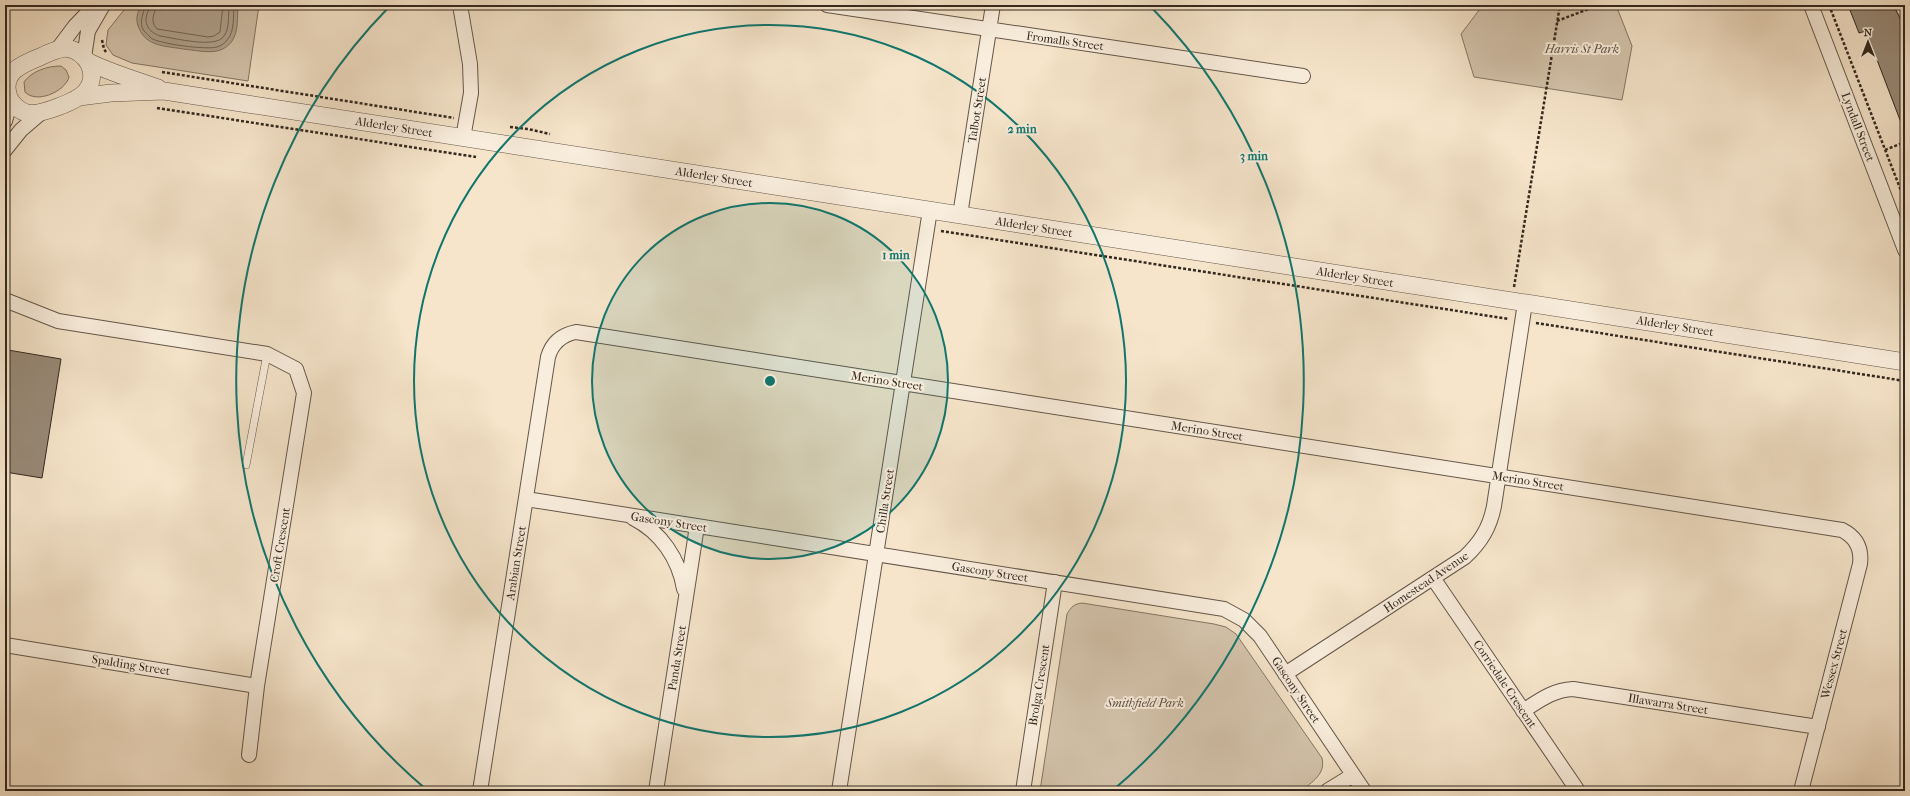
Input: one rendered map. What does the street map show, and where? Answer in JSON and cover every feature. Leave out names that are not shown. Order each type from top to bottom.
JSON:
[{"type":"street","points":[[56,50],[75,26],[95,5]]},
{"type":"street","points":[[7,93],[14,105],[23,111],[33,114],[42,112],[79,97],[87,90],[91,80],[91,70],[86,59],[88,31],[103,5]]},
{"type":"street","points":[[460,5],[470,64],[472,92],[463,138]]},
{"type":"street","name":"Fromalls Street","points":[[828,5],[1303,76]]},
{"type":"street","name":"Talbot Street","points":[[960,215],[993,5]]},
{"type":"street","name":"Lyndall Street","points":[[1811,5],[1905,250]]},
{"type":"street","points":[[5,121],[9,107],[7,93],[8,82],[12,72],[20,65],[56,50],[71,49],[86,59]]},
{"type":"street","points":[[5,59],[22,60],[35,58]]},
{"type":"street","name":"Alderley Street","points":[[86,59],[112,73],[133,78],[164,91]]},
{"type":"street","name":"Alderley Street","points":[[79,97],[111,92],[164,91],[1905,362]]},
{"type":"street","points":[[5,150],[21,130],[42,112]]},
{"type":"street","name":"Chilla Street","points":[[839,791],[930,210]]},
{"type":"street","name":"Croft Crescent","points":[[5,300],[58,321],[267,354],[296,369],[304,393],[257,686],[249,755]]},
{"type":"street","name":"Homestead Avenue","points":[[1285,674],[1465,557],[1482,538],[1492,517],[1523,321],[1518,302]]},
{"type":"street","name":"Merino Street","points":[[560,338],[569,334],[583,332],[1835,529],[1848,533],[1854,538]]},
{"type":"street","name":"Arabian Street","points":[[480,791],[548,357],[553,345],[560,338]]},
{"type":"street","name":"Gascony Street","points":[[526,499],[1224,609],[1235,614],[1253,627],[1364,791]]},
{"type":"street","points":[[625,515],[650,529],[670,550],[681,575],[685,602]]},
{"type":"street","name":"Panda Street","points":[[656,791],[697,526]]},
{"type":"street","name":"Wessex Street","points":[[1801,791],[1860,564],[1860,550],[1854,538]]},
{"type":"street","name":"Corriedale Crescent","points":[[1433,578],[1578,791]]},
{"type":"street","name":"Brolga Crescent","points":[[1023,790],[1055,582]]},
{"type":"street","name":"Spalding Street","points":[[5,645],[257,686]]},
{"type":"street","name":"Illawarra Street","points":[[1523,711],[1548,694],[1573,689],[1818,727]]},
{"type":"street","points":[[1327,791],[1353,775]]},
{"type":"lane","points":[[1898,5],[1905,18]]},
{"type":"lane","points":[[246,465],[267,354]]},
{"type":"path","points":[[1518,302],[1560,5]]},
{"type":"path","points":[[1557,21],[1599,5]]},
{"type":"path","points":[[1829,5],[1905,201]]},
{"type":"path","points":[[98,39],[102,40],[104,49],[108,54]]},
{"type":"path","points":[[157,71],[452,117],[466,121]]},
{"type":"path","points":[[157,108],[480,157]]},
{"type":"path","points":[[507,127],[553,134]]},
{"type":"path","points":[[1870,158],[1905,142]]},
{"type":"path","points":[[927,229],[1905,381]]},
{"type":"green space","points":[[128,5],[259,5],[248,81],[132,63],[113,55],[106,45],[108,30]]},
{"type":"green space","name":"Harris St Park","points":[[1483,5],[1616,5],[1632,46],[1622,100],[1474,77],[1461,34]]},
{"type":"green space","points":[[61,66],[66,70],[69,77],[62,87],[56,92],[50,95],[36,97],[25,92],[24,82],[31,75],[45,68]]},
{"type":"green space","name":"Smithfield Park","points":[[1082,603],[1214,624],[1226,627],[1236,634],[1322,758],[1323,764],[1320,773],[1314,781],[1301,791],[1040,791],[1067,614],[1073,606]]},
{"type":"water","points":[[142,5],[238,5],[236,33],[229,45],[217,51],[200,51],[158,44],[147,39],[142,34],[138,25],[137,16]]},
{"type":"building","points":[[1848,5],[1893,5],[1901,20],[1905,23],[1905,133],[1866,31],[1859,33]]},
{"type":"building","points":[[8,350],[61,359],[42,478],[5,472],[5,368]]}]
